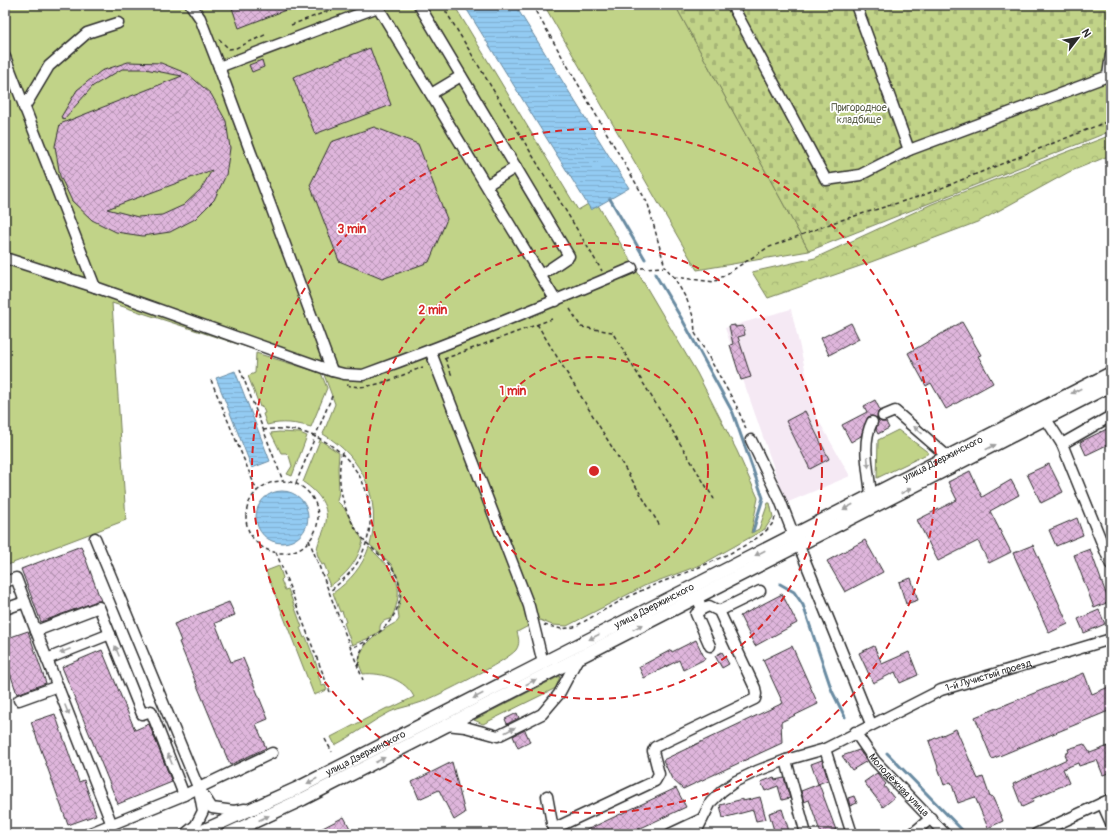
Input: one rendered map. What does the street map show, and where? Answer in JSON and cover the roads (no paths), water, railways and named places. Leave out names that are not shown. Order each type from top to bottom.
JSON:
[{"type":"main road","name":"улица Дзержинского","points":[[228,834],[303,799],[446,725],[545,669],[578,658],[696,597],[796,541],[871,495],[1111,373]]},
{"type":"main road","name":"улица Дзержинского","points":[[196,834],[267,803],[545,669],[796,541],[1046,419],[1111,385]]},
{"type":"street","points":[[191,5],[200,18],[219,67],[332,371]]},
{"type":"street","points":[[419,5],[569,256],[541,275]]},
{"type":"street","points":[[732,5],[826,180],[860,175],[909,150],[1108,76],[1111,54]]},
{"type":"street","points":[[856,5],[909,150]]},
{"type":"street","points":[[219,67],[379,6],[556,301]]},
{"type":"street","points":[[24,108],[49,66],[87,33],[118,23]]},
{"type":"street","points":[[5,57],[96,287]]},
{"type":"street","points":[[431,94],[462,76]]},
{"type":"street","points":[[487,185],[516,167]]},
{"type":"street","points":[[5,258],[96,287],[332,371],[344,374],[363,375],[556,301],[632,268]]},
{"type":"street","points":[[430,350],[528,606],[545,669]]},
{"type":"street","points":[[883,416],[895,411],[947,456]]},
{"type":"street","points":[[1062,444],[1111,416]]},
{"type":"street","points":[[1046,419],[1062,444],[1110,559]]},
{"type":"street","points":[[871,495],[866,444],[872,422]]},
{"type":"street","points":[[751,440],[780,500],[871,724]]},
{"type":"street","points":[[95,538],[198,787],[204,811],[196,825],[185,834]]},
{"type":"street","points":[[5,582],[16,578],[24,602],[112,824]]},
{"type":"street","points":[[719,611],[760,591]]},
{"type":"street","points":[[696,597],[702,609]]},
{"type":"street","points":[[5,609],[24,602]]},
{"type":"street","points":[[548,796],[554,831],[655,781],[659,774],[654,756],[655,747],[755,699],[755,688],[719,611],[709,606],[696,614],[710,646]]},
{"type":"street","points":[[36,631],[99,607],[142,714],[151,711],[184,795]]},
{"type":"street","points":[[47,659],[110,634]]},
{"type":"street","name":"1-й Лучистый проезд","points":[[696,834],[711,802],[722,791],[757,771],[786,760],[825,749],[855,732],[941,690],[1111,639]]},
{"type":"street","points":[[446,725],[465,727],[498,736],[517,727],[542,714],[559,694],[578,658]]},
{"type":"street","points":[[19,700],[58,686]]},
{"type":"street","name":"Молодёжная улица","points":[[855,732],[875,761],[945,834]]},
{"type":"street","points":[[825,749],[852,834]]},
{"type":"street","points":[[88,834],[184,795],[272,752]]},
{"type":"street","points":[[786,760],[806,834]]},
{"type":"street","points":[[198,787],[212,808],[234,811],[267,803]]},
{"type":"street","points":[[1036,834],[1107,801],[1111,823]]},
{"type":"street","points":[[912,834],[930,818]]},
{"type":"street","points":[[670,834],[702,819]]},
{"type":"water","points":[[464,5],[515,5],[629,188],[591,210]]},
{"type":"water","points":[[235,371],[270,461],[252,468],[216,378]]},
{"type":"water","points":[[282,491],[296,495],[304,503],[308,517],[304,531],[296,539],[282,543],[268,539],[260,531],[256,517],[260,503],[268,495]]},
{"type":"waterway","points":[[610,199],[645,259]]},
{"type":"waterway","points":[[655,274],[683,321],[733,413],[763,498],[753,531]]},
{"type":"waterway","points":[[780,584],[794,592],[803,605],[832,691],[845,717]]},
{"type":"waterway","points":[[887,753],[966,834]]},
{"type":"park label","name":"Пригородное кладбище","points":[[859,114]]}]
